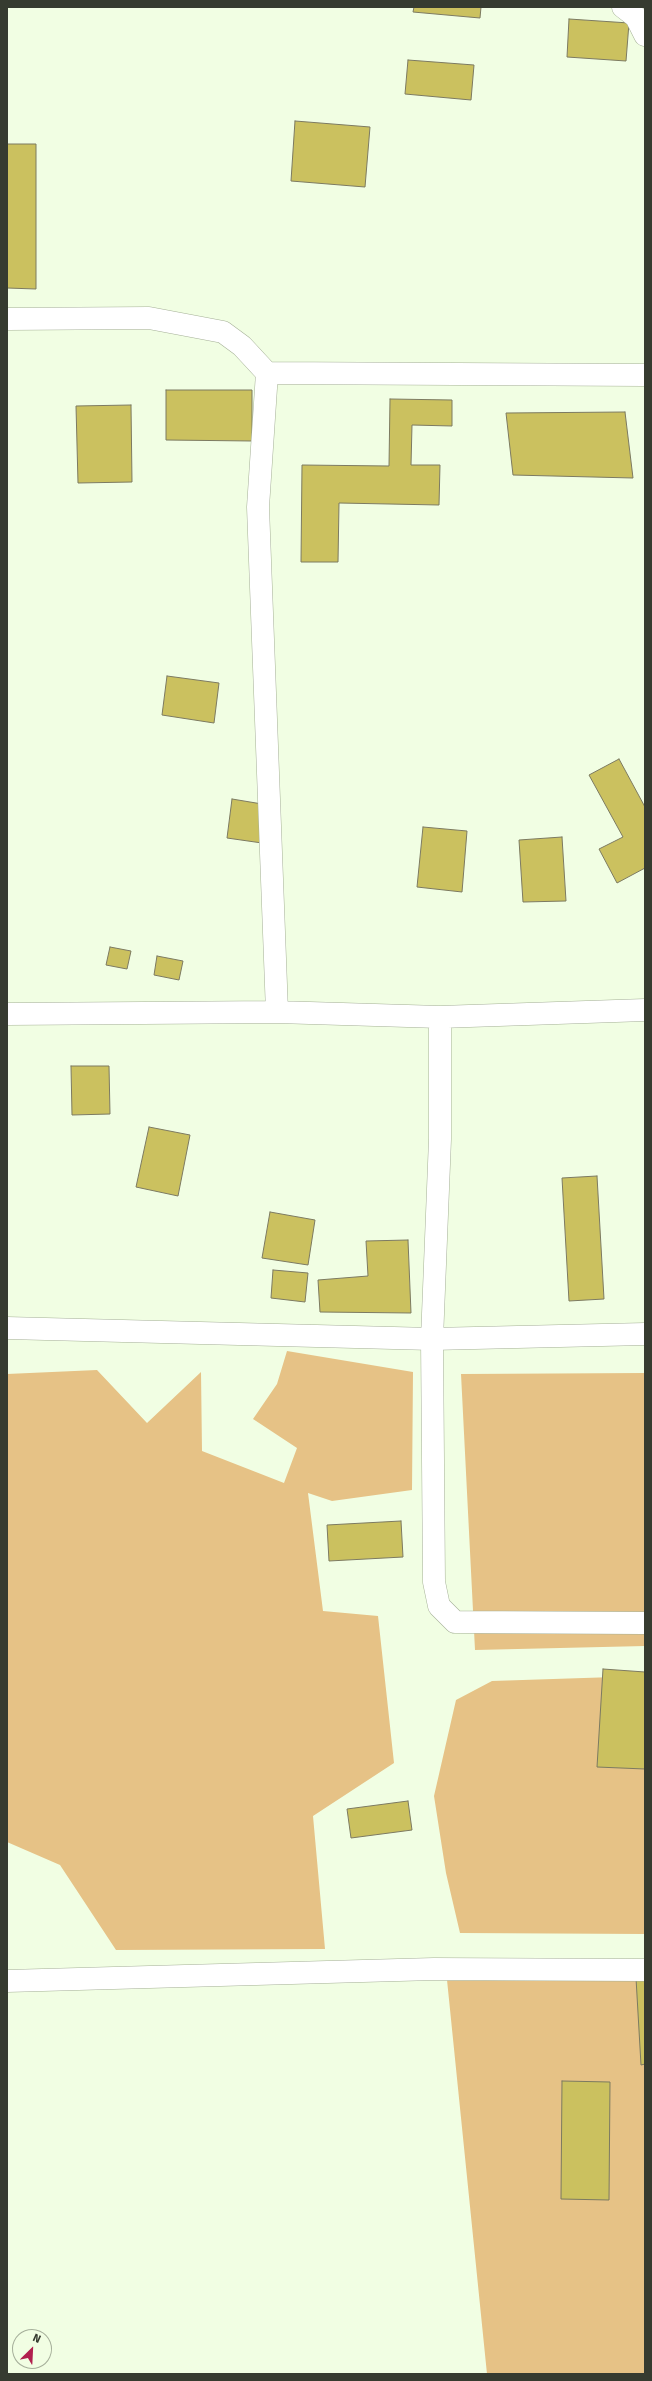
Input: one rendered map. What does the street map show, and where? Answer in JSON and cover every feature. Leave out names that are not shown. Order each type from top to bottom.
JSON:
[{"type":"street","points":[[624,7],[636,17],[645,35]]},
{"type":"street","points":[[7,318],[149,318],[223,332],[242,346],[267,373],[258,507],[277,1012]]},
{"type":"street","points":[[267,373],[645,375]]},
{"type":"street","points":[[7,1014],[277,1012],[440,1017],[645,1010]]},
{"type":"street","points":[[440,1017],[440,1139],[432,1339],[434,1582],[439,1606],[455,1622],[645,1623]]},
{"type":"street","points":[[7,1328],[432,1339],[645,1334]]},
{"type":"street","points":[[7,1981],[434,1969],[645,1970]]},
{"type":"shaded area","points":[[287,1351],[413,1372],[412,1490],[332,1501],[308,1493],[323,1611],[378,1616],[394,1763],[313,1816],[325,1949],[116,1950],[60,1865],[7,1842],[7,1374],[97,1370],[147,1423],[201,1372],[202,1451],[284,1483],[297,1448],[253,1419],[277,1384]]},
{"type":"shaded area","points":[[645,1373],[645,1646],[475,1650],[461,1374]]},
{"type":"shaded area","points":[[645,1676],[645,1934],[460,1933],[446,1873],[434,1796],[456,1700],[492,1681]]},
{"type":"shaded area","points":[[446,1970],[645,1972],[645,2374],[487,2374]]},
{"type":"building","points":[[414,7],[481,7],[480,18],[413,12]]},
{"type":"building","points":[[569,19],[629,23],[626,61],[567,57]]},
{"type":"building","points":[[408,60],[474,65],[471,100],[405,94]]},
{"type":"building","points":[[295,121],[370,127],[365,187],[291,181]]},
{"type":"building","points":[[7,144],[36,144],[36,289],[7,288]]},
{"type":"building","points":[[166,390],[252,390],[252,441],[166,440]]},
{"type":"building","points":[[390,399],[452,400],[452,426],[412,425],[411,465],[440,465],[439,505],[339,503],[338,562],[301,562],[302,465],[389,466]]},
{"type":"building","points":[[131,405],[132,482],[78,483],[76,406]]},
{"type":"building","points":[[625,412],[633,478],[513,475],[506,413]]},
{"type":"building","points":[[167,676],[219,683],[214,723],[162,715]]},
{"type":"building","points":[[619,759],[645,807],[645,868],[617,883],[599,849],[623,837],[589,775]]},
{"type":"building","points":[[232,799],[268,805],[262,843],[227,838]]},
{"type":"building","points":[[423,827],[467,831],[462,892],[417,887]]},
{"type":"building","points":[[562,837],[566,901],[523,902],[519,840]]},
{"type":"building","points":[[110,947],[131,951],[127,969],[106,965]]},
{"type":"building","points":[[157,956],[183,961],[179,980],[154,975]]},
{"type":"building","points":[[71,1066],[109,1066],[110,1114],[72,1115]]},
{"type":"building","points":[[149,1127],[190,1135],[178,1196],[136,1187]]},
{"type":"building","points":[[597,1176],[604,1299],[569,1301],[562,1178]]},
{"type":"building","points":[[270,1212],[315,1220],[308,1265],[262,1258]]},
{"type":"building","points":[[408,1240],[411,1313],[320,1312],[318,1280],[368,1276],[366,1241]]},
{"type":"building","points":[[273,1270],[308,1273],[305,1302],[271,1298]]},
{"type":"building","points":[[401,1521],[403,1557],[329,1561],[327,1525]]},
{"type":"building","points":[[603,1669],[645,1672],[645,1769],[597,1767]]},
{"type":"building","points":[[408,1801],[412,1830],[351,1838],[347,1809]]},
{"type":"building","points":[[645,1977],[645,2064],[641,2065],[636,1978]]},
{"type":"building","points":[[562,2081],[610,2082],[609,2200],[561,2199]]}]
